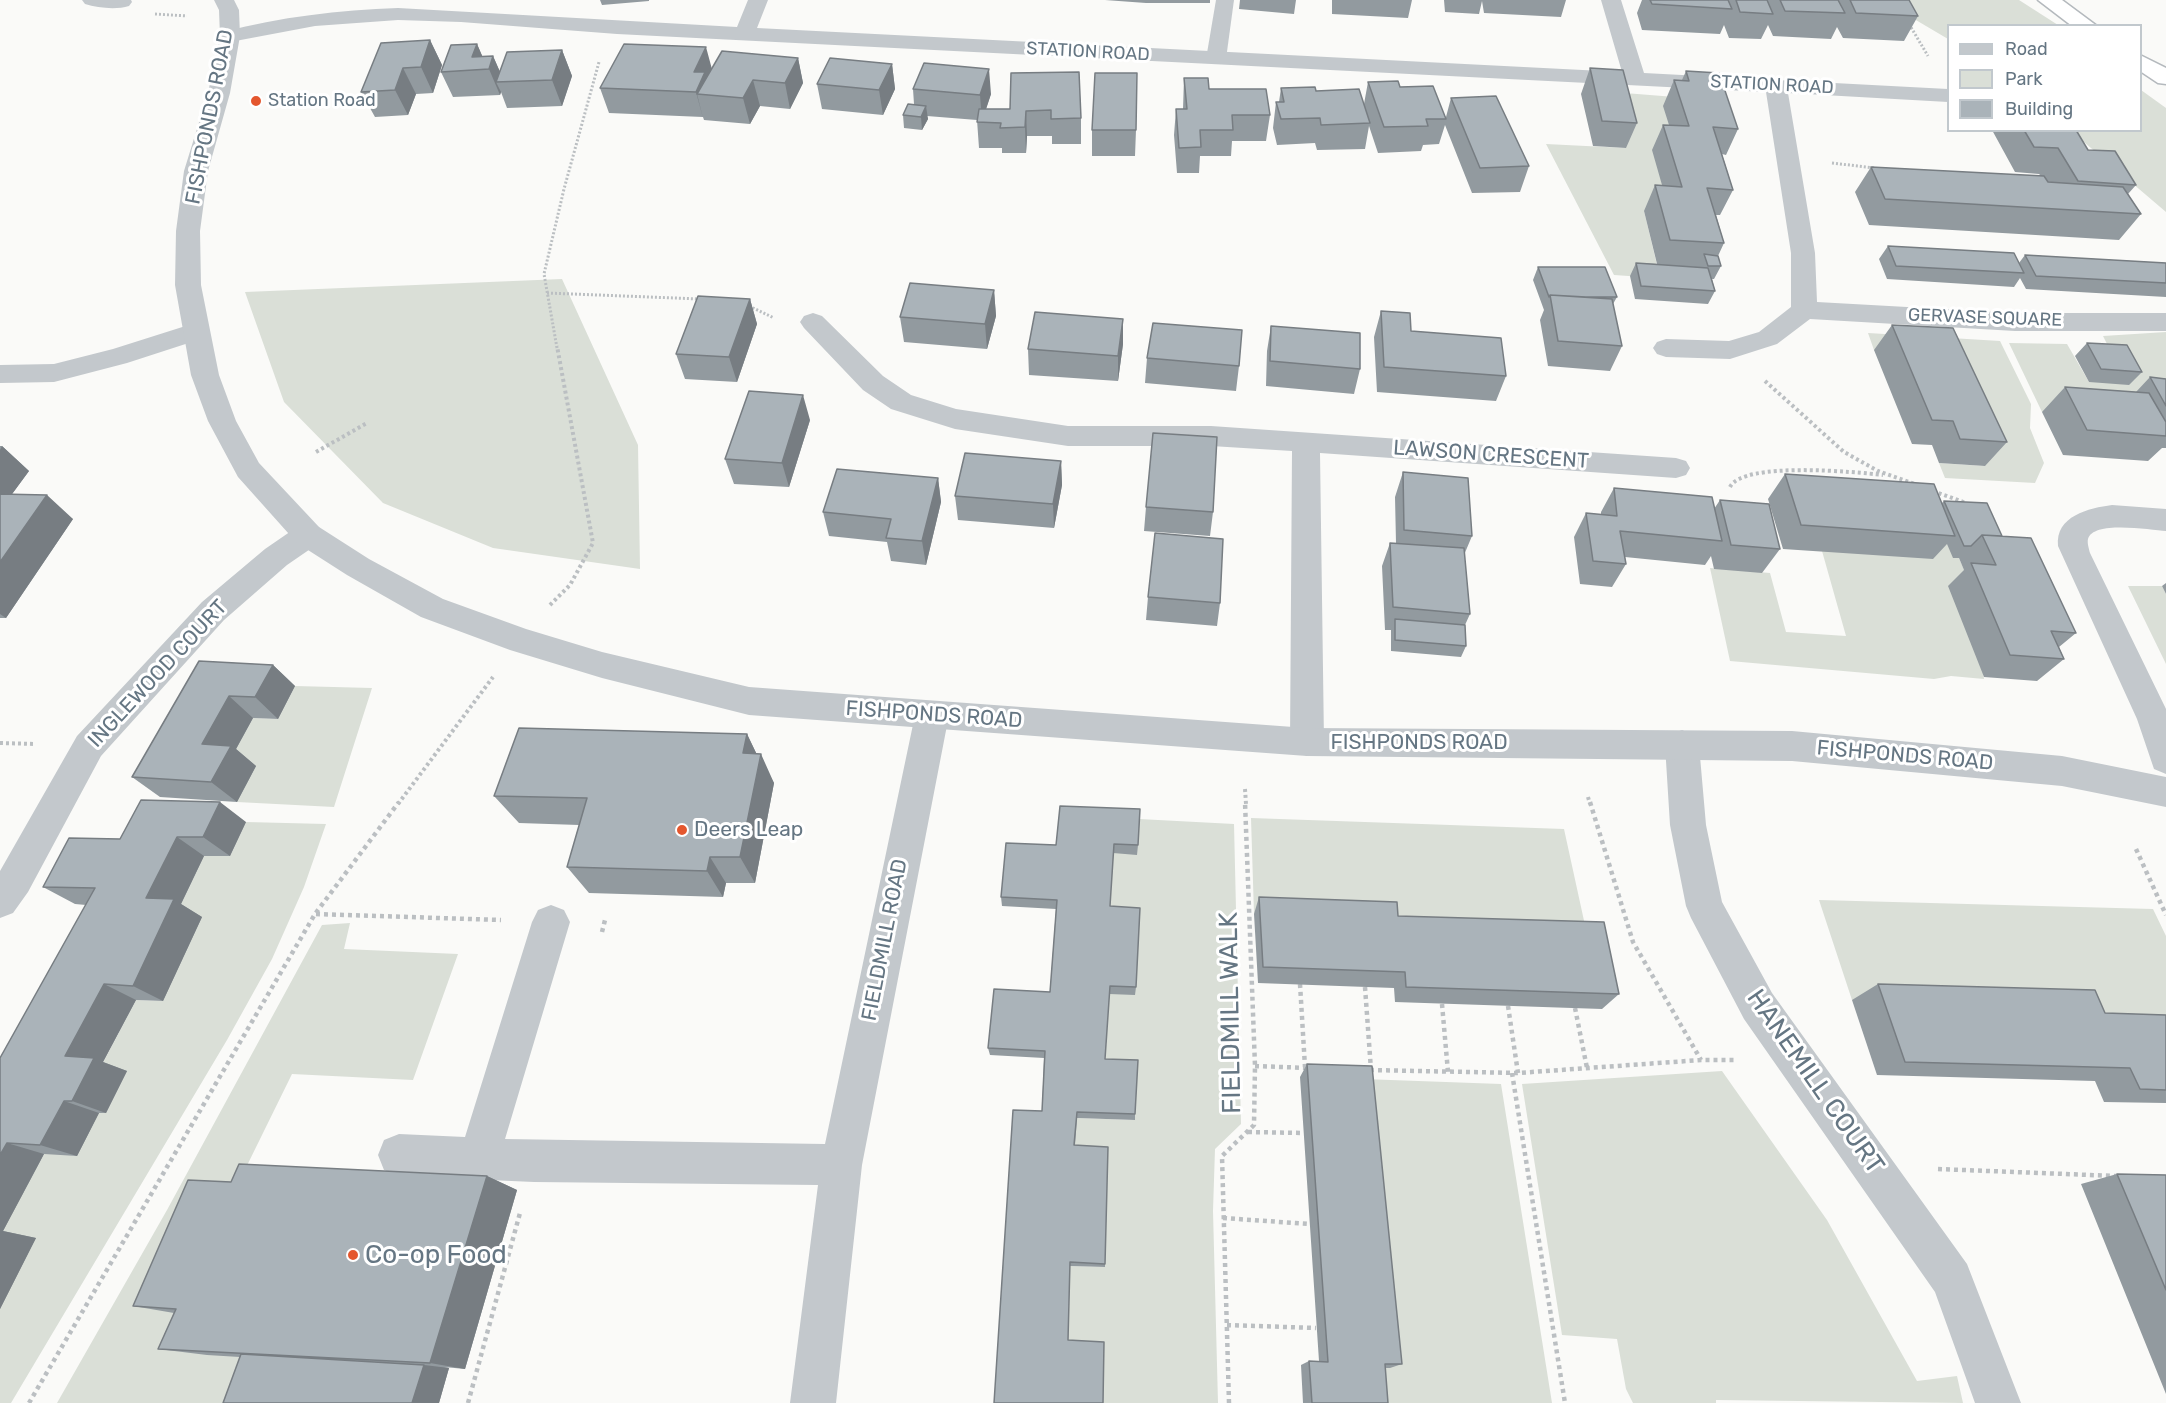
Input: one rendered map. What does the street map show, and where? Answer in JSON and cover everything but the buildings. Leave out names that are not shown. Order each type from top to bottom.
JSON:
[{"type":"highway","points":[[2048,0],[2084,24]]},
{"type":"highway","points":[[2142,62],[2166,78]]},
{"type":"street","points":[[92,0],[122,2]]},
{"type":"street","name":"FISHPONDS ROAD","points":[[224,0],[229,10],[230,36],[219,93],[196,171],[188,231],[188,285],[195,332],[205,375],[222,421],[248,470],[308,535],[358,567],[432,608],[521,641],[602,665],[749,701],[1307,742],[1792,746],[2051,770],[2166,792]]},
{"type":"street","points":[[745,32],[758,0]]},
{"type":"street","points":[[1611,0],[1634,77]]},
{"type":"street","name":"STATION ROAD","points":[[230,36],[291,22],[455,8],[620,28],[745,32],[1216,59],[1634,77],[1947,95]]},
{"type":"street","points":[[1666,348],[1730,350],[1768,338],[1804,310],[1803,253],[1776,86]]},
{"type":"street","name":"GERVASE SQUARE","points":[[1804,310],[2015,322],[2166,322]]},
{"type":"street","name":"LAWSON CRESCENT","points":[[813,322],[873,383],[901,402],[955,419],[1068,436],[1211,436],[1676,468]]},
{"type":"street","points":[[0,374],[54,373],[117,357],[195,332]]},
{"type":"street","points":[[1306,442],[1305,684],[1307,742]]},
{"type":"street","points":[[2166,520],[2100,517],[2087,521],[2078,528],[2073,539],[2075,553],[2154,719],[2166,759]]},
{"type":"street","name":"INGLEWOOD COURT","points":[[0,901],[15,880],[89,746],[213,611],[276,557],[308,535]]},
{"type":"street","name":"FIELDMILL ROAD","points":[[813,1403],[841,1165],[932,715]]},
{"type":"street","name":"HANEMILL COURT","points":[[1682,745],[1688,825],[1704,906],[1758,1006],[1952,1279],[1998,1403]]},
{"type":"street","points":[[479,1158],[551,922]]},
{"type":"street","points":[[399,1155],[534,1161],[841,1165]]},
{"type":"lane","points":[[1216,59],[1225,0]]},
{"type":"path","points":[[1906,20],[1930,60]]},
{"type":"path","points":[[544,613],[570,585],[593,543],[544,274],[601,52],[620,28]]},
{"type":"path","points":[[1830,162],[1879,168]]},
{"type":"path","points":[[547,293],[709,300]]},
{"type":"path","points":[[740,304],[754,307],[775,318]]},
{"type":"path","points":[[1730,350],[1844,452],[1886,475]]},
{"type":"path","points":[[316,452],[367,423]]},
{"type":"path","points":[[1730,487],[1736,479],[1750,475],[1832,470],[1886,475],[1916,484]]},
{"type":"path","points":[[1925,488],[1975,507]]},
{"type":"path","points":[[29,1403],[315,914],[500,668]]},
{"type":"path","name":"FIELDMILL WALK","points":[[1229,1403],[1222,1156],[1254,1125],[1255,1066],[1245,789]]},
{"type":"path","points":[[1588,797],[1633,942],[1701,1060]]},
{"type":"path","points":[[2136,849],[2166,915]]},
{"type":"path","points":[[315,914],[551,922]]},
{"type":"path","points":[[1300,984],[1305,1068]]},
{"type":"path","points":[[1365,987],[1371,1070]]},
{"type":"path","points":[[1442,1004],[1448,1072]]},
{"type":"path","points":[[1508,1006],[1515,1073],[1565,1403]]},
{"type":"path","points":[[1575,1008],[1587,1068]]},
{"type":"path","points":[[1360,1070],[1515,1073],[1701,1060],[1795,1060]]},
{"type":"path","points":[[1255,1066],[1316,1068]]},
{"type":"path","points":[[1248,1132],[1303,1133]]},
{"type":"path","points":[[468,1403],[534,1161]]},
{"type":"path","points":[[1874,1167],[2119,1176]]},
{"type":"path","points":[[1223,1218],[1309,1224]]},
{"type":"path","points":[[1227,1325],[1316,1328]]},
{"type":"green space","points":[[1882,0],[2019,0],[2056,24],[1947,24],[1947,38]]},
{"type":"green space","points":[[2142,91],[2166,108],[2166,212],[2072,132],[2142,132]]},
{"type":"green space","points":[[1612,92],[1675,97],[1677,152],[1670,212],[1644,211],[1657,265],[1701,281],[1614,275],[1546,144],[1626,148]]},
{"type":"green space","points":[[562,279],[638,445],[640,569],[493,548],[383,503],[284,402],[245,292]]},
{"type":"green space","points":[[2166,332],[2166,405],[2133,418],[2042,412],[2009,343],[2067,344],[2089,382],[2114,358],[2103,336]]},
{"type":"green space","points":[[1868,333],[2000,341],[2031,404],[2030,428],[2044,463],[2035,483],[1945,478],[1939,463],[1984,466],[1874,350]]},
{"type":"green space","points":[[1933,513],[1959,558],[1972,588],[1984,679],[1951,676],[1934,679],[1730,661],[1710,568],[1770,573],[1786,632],[1846,636],[1822,551]]},
{"type":"green space","points":[[2128,586],[2162,586],[2166,594],[2166,664]]},
{"type":"green space","points":[[295,686],[372,688],[334,807],[237,802],[255,766],[227,764],[253,718],[278,719]]},
{"type":"green space","points":[[1251,818],[1564,829],[1588,939],[1387,919],[1254,914]]},
{"type":"green space","points":[[1139,819],[1234,824],[1241,1124],[1215,1149],[1213,1211],[1218,1403],[1103,1403],[1068,1342],[1070,1266],[1104,1267],[1074,1151],[1077,1118],[1135,1120],[1105,1066],[1109,994],[1135,994],[1110,915],[1113,853]]},
{"type":"green space","points":[[246,822],[326,824],[304,887],[272,959],[227,1040],[11,1403],[0,1403],[0,1235],[44,1154],[99,1070],[136,1000],[163,1001],[175,916],[204,856],[230,856]]},
{"type":"green space","points":[[1819,900],[2153,909],[2166,936],[2166,1031],[2062,1006],[1852,1000]]},
{"type":"green space","points":[[350,923],[344,949],[458,954],[413,1080],[292,1074],[233,1194],[273,1358],[256,1403],[57,1403],[167,1210],[322,925]]},
{"type":"green space","points":[[1722,1071],[1827,1220],[1917,1381],[1957,1376],[1963,1403],[1716,1400],[1716,1403],[1633,1403],[1626,1389],[1617,1339],[1562,1335],[1522,1084]]},
{"type":"green space","points":[[1363,1079],[1501,1084],[1552,1403],[1376,1403]]},
{"type":"place","name":"Station Road","points":[[256,101]]},
{"type":"place","name":"Deers Leap","points":[[682,830]]},
{"type":"place","name":"Co-op Food","points":[[353,1255]]}]
